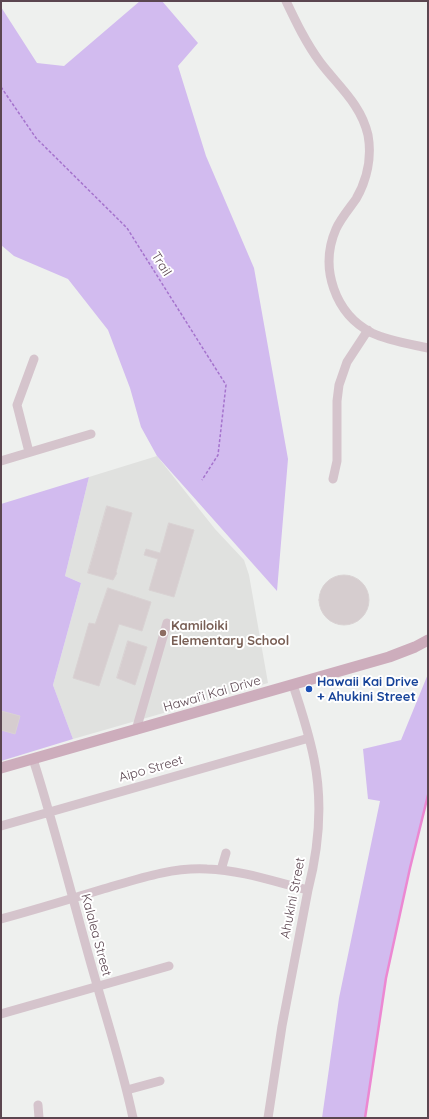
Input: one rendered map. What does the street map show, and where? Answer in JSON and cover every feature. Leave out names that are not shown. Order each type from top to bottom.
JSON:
[{"type":"main road","name":"Hawai’i Kai Drive","points":[[1,768],[389,657],[415,647],[428,640]]},
{"type":"street","points":[[286,1],[302,35],[312,50],[357,107],[364,120],[368,135],[369,157],[365,179],[359,193],[337,229],[330,248],[329,262],[331,282],[339,301],[351,318],[368,330],[386,338],[428,348]]},
{"type":"street","points":[[333,479],[337,461],[337,401],[339,385],[347,362],[368,330]]},
{"type":"street","points":[[28,452],[17,405],[34,359]]},
{"type":"street","points":[[1,461],[91,434]]},
{"type":"street","points":[[136,730],[167,622]]},
{"type":"street","name":"Ahukini Street","points":[[268,1118],[282,1026],[317,847],[319,817],[317,781],[309,738],[293,685]]},
{"type":"street","name":"Aipo Street","points":[[1,826],[309,738]]},
{"type":"street","name":"Kalalea Street","points":[[33,759],[50,812],[127,1090],[133,1118]]},
{"type":"street","points":[[221,870],[226,854]]},
{"type":"street","points":[[1,920],[161,873],[191,869],[236,872],[308,890]]},
{"type":"street","points":[[1,1014],[169,966]]},
{"type":"street","points":[[127,1090],[160,1081]]},
{"type":"street","points":[[38,1105],[39,1118]]},
{"type":"path","name":"Trail","points":[[1,87],[36,138],[127,228],[226,385],[218,456],[202,480]]},
{"type":"shaded area","points":[[140,1],[162,1],[198,43],[178,66],[206,156],[254,268],[288,459],[277,591],[157,456],[141,427],[130,388],[108,330],[68,279],[14,256],[1,245],[1,7],[37,63],[64,66]]},
{"type":"shaded area","name":"Kamiloiki Elementary School","points":[[157,456],[215,529],[244,560],[249,575],[268,683],[73,739],[53,685],[81,583],[65,576],[89,477]]},
{"type":"shaded area","points":[[89,477],[65,576],[81,583],[53,685],[73,739],[1,761],[1,504]]},
{"type":"shaded area","points":[[428,674],[428,795],[410,868],[386,978],[365,1118],[322,1118],[339,998],[380,801],[368,799],[363,749],[401,740]]},
{"type":"building","points":[[107,506],[132,513],[116,572],[117,573],[113,580],[88,573]]},
{"type":"building","points":[[169,523],[194,530],[174,597],[149,590],[158,559],[144,555],[146,549],[160,553]]},
{"type":"building","points":[[339,575],[349,575],[362,582],[369,595],[369,605],[362,618],[349,625],[339,625],[330,621],[323,614],[319,605],[319,595],[323,586],[330,579]]},
{"type":"building","points":[[108,588],[151,602],[142,631],[119,624],[99,686],[73,678],[89,623],[95,624]]},
{"type":"building","points":[[128,641],[147,647],[135,685],[117,678]]},
{"type":"building","points":[[1,711],[20,716],[15,734],[1,730]]},
{"type":"waterway","points":[[365,1118],[386,978],[410,868],[428,795]]},
{"type":"place","name":"Kamiloiki Elementary School","points":[[163,633]]},
{"type":"place","name":"Hawaii Kai Drive + Ahukini Street","points":[[309,689]]}]
